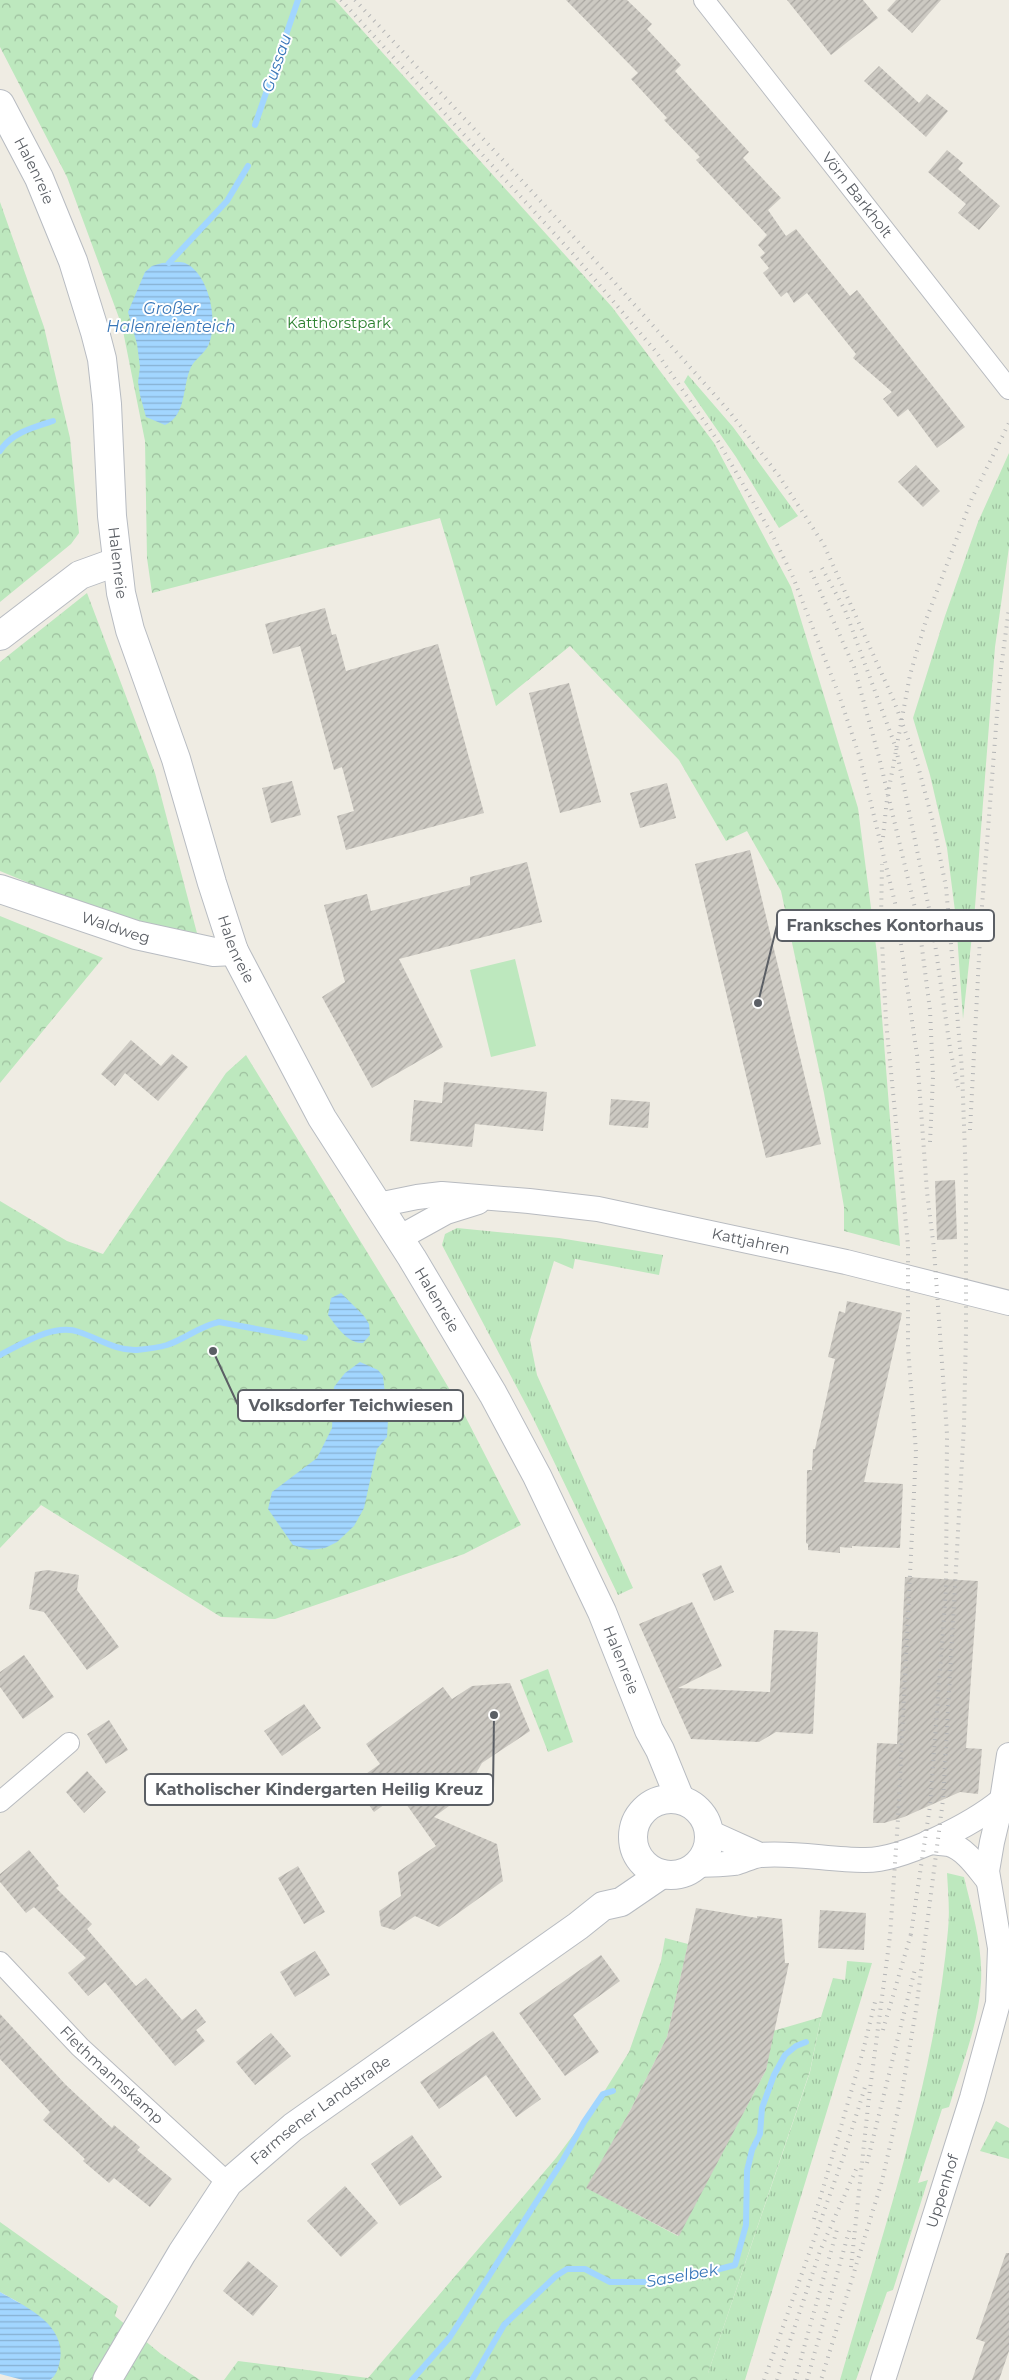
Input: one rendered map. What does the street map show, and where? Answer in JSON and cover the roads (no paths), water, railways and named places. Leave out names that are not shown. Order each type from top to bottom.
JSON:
[{"type":"main road","name":"Halenreie","points":[[0,104],[39,178],[64,237],[95,332],[102,359],[107,404],[116,562],[130,630],[176,759],[234,951],[322,1118],[399,1238],[493,1394],[544,1490],[602,1612],[649,1730],[660,1750],[680,1800]]},
{"type":"main road","points":[[0,636],[80,575],[116,562]]},
{"type":"main road","name":"Waldweg","points":[[0,890],[136,935],[214,952],[234,951]]},
{"type":"main road","name":"Halenreie","points":[[649,1730],[652,1803]]},
{"type":"main road","points":[[662,1874],[647,1867],[637,1855],[632,1839],[635,1822],[652,1803],[671,1798],[696,1808],[706,1823],[708,1832],[706,1850],[696,1865]]},
{"type":"main road","name":"Farmsener Landstraße","points":[[604,1906],[611,1890],[630,1869],[637,1855]]},
{"type":"main road","name":"Farmsener Landstraße","points":[[107,2380],[182,2253],[228,2183],[293,2127],[604,1906],[621,1902],[662,1874],[684,1873],[696,1865]]},
{"type":"street","name":"Vörn Barkholt","points":[[704,0],[1009,390]]},
{"type":"street","name":"Kattjahren","points":[[378,1205],[430,1195],[457,1195],[610,1211],[846,1262],[1009,1303]]},
{"type":"street","name":"Kattjahren","points":[[399,1238],[446,1212],[489,1199]]},
{"type":"street","points":[[0,1802],[68,1743]]},
{"type":"street","points":[[988,1880],[992,1842],[1002,1800],[1009,1755]]},
{"type":"street","name":"Farmsener Landstraße","points":[[696,1865],[735,1863],[760,1856],[806,1855],[879,1860],[900,1855],[975,1820],[1002,1800]]},
{"type":"street","name":"Farmsener Landstraße","points":[[708,1832],[760,1856]]},
{"type":"street","points":[[929,1842],[950,1844],[960,1849],[988,1880]]},
{"type":"street","name":"Uppenhof","points":[[883,2380],[1003,2005],[1000,1948],[988,1880]]},
{"type":"street","name":"Flethmannskamp","points":[[0,1962],[80,2047],[228,2183]]},
{"type":"water","name":"Großer Halenreienteich","points":[[162,263],[185,263],[194,269],[206,288],[210,300],[213,325],[208,346],[191,367],[181,407],[172,420],[165,425],[146,417],[138,382],[140,367],[137,344],[128,312],[145,272],[152,266]]},
{"type":"water","points":[[341,1293],[364,1316],[369,1324],[370,1335],[363,1343],[352,1341],[347,1337],[328,1315],[331,1298]]},
{"type":"water","points":[[360,1362],[378,1370],[383,1376],[388,1420],[387,1437],[377,1449],[364,1508],[354,1526],[337,1542],[325,1548],[310,1550],[293,1545],[268,1509],[272,1492],[317,1458],[332,1428],[334,1387],[345,1373]]},
{"type":"water","points":[[0,2292],[42,2318],[57,2336],[60,2347],[60,2360],[57,2371],[50,2380],[23,2380],[0,2374]]},
{"type":"waterway","name":"Gussau","points":[[255,125],[298,0]]},
{"type":"waterway","name":"Gussau","points":[[169,263],[227,201],[248,166]]},
{"type":"waterway","name":"Gussau","points":[[0,451],[17,435],[53,421]]},
{"type":"waterway","points":[[0,1355],[38,1336],[59,1330],[79,1332],[129,1350],[167,1345],[205,1326],[219,1322],[305,1338]]},
{"type":"waterway","name":"Saselbek","points":[[472,2380],[504,2325],[556,2276],[567,2269],[585,2269],[610,2282],[646,2282],[700,2274],[735,2265],[746,2225],[747,2171],[752,2150],[760,2134],[762,2108],[774,2075],[785,2055],[796,2046],[806,2042]]},
{"type":"waterway","name":"Saselbek","points":[[412,2380],[450,2337],[563,2160],[584,2122],[603,2094],[613,2091]]},
{"type":"railway","points":[[341,0],[574,255],[657,353],[718,441],[773,536],[793,577],[839,695],[860,758],[895,903],[917,1055],[927,1192],[934,1249],[947,1434],[946,1589],[930,1806],[910,1940]]},
{"type":"railway","points":[[355,0],[583,247],[729,411],[779,476],[824,545],[894,701],[918,766],[933,822],[946,887],[962,1070],[966,1180],[966,1332],[964,1425],[943,1800],[916,2010],[902,2092],[882,2181],[821,2380]]},
{"type":"railway","points":[[883,837],[887,799],[910,675],[926,620],[972,498],[1009,423]]},
{"type":"railway","points":[[822,568],[845,610],[896,748],[932,923],[950,1048],[958,1087]]},
{"type":"railway","points":[[811,571],[854,667],[879,757],[919,925],[930,1010],[933,1077],[930,1142]]},
{"type":"railway","points":[[970,1130],[981,919],[1000,676],[1009,608]]},
{"type":"railway","points":[[851,2267],[869,2097],[890,1936],[898,1819],[916,1452],[908,1348],[908,1245],[886,1021],[881,921],[882,864]]},
{"type":"railway","points":[[883,2030],[911,1934]]},
{"type":"railway","points":[[867,2163],[915,1969]]},
{"type":"railway","points":[[814,2219],[863,2051],[875,2002]]},
{"type":"railway","points":[[764,2380],[844,2155],[865,2087]]},
{"type":"railway","points":[[777,2380],[820,2251],[858,2165]]},
{"type":"railway","points":[[795,2380],[838,2226]]},
{"type":"railway","points":[[807,2380],[850,2228]]},
{"type":"place","name":"Franksches Kontorhaus","points":[[758,1003]]},
{"type":"place","name":"Volksdorfer Teichwiesen","points":[[213,1351]]},
{"type":"place","name":"Katholischer Kindergarten Heilig Kreuz","points":[[494,1715]]},
{"type":"park label","name":"Katthorstpark","points":[[339,323]]}]
